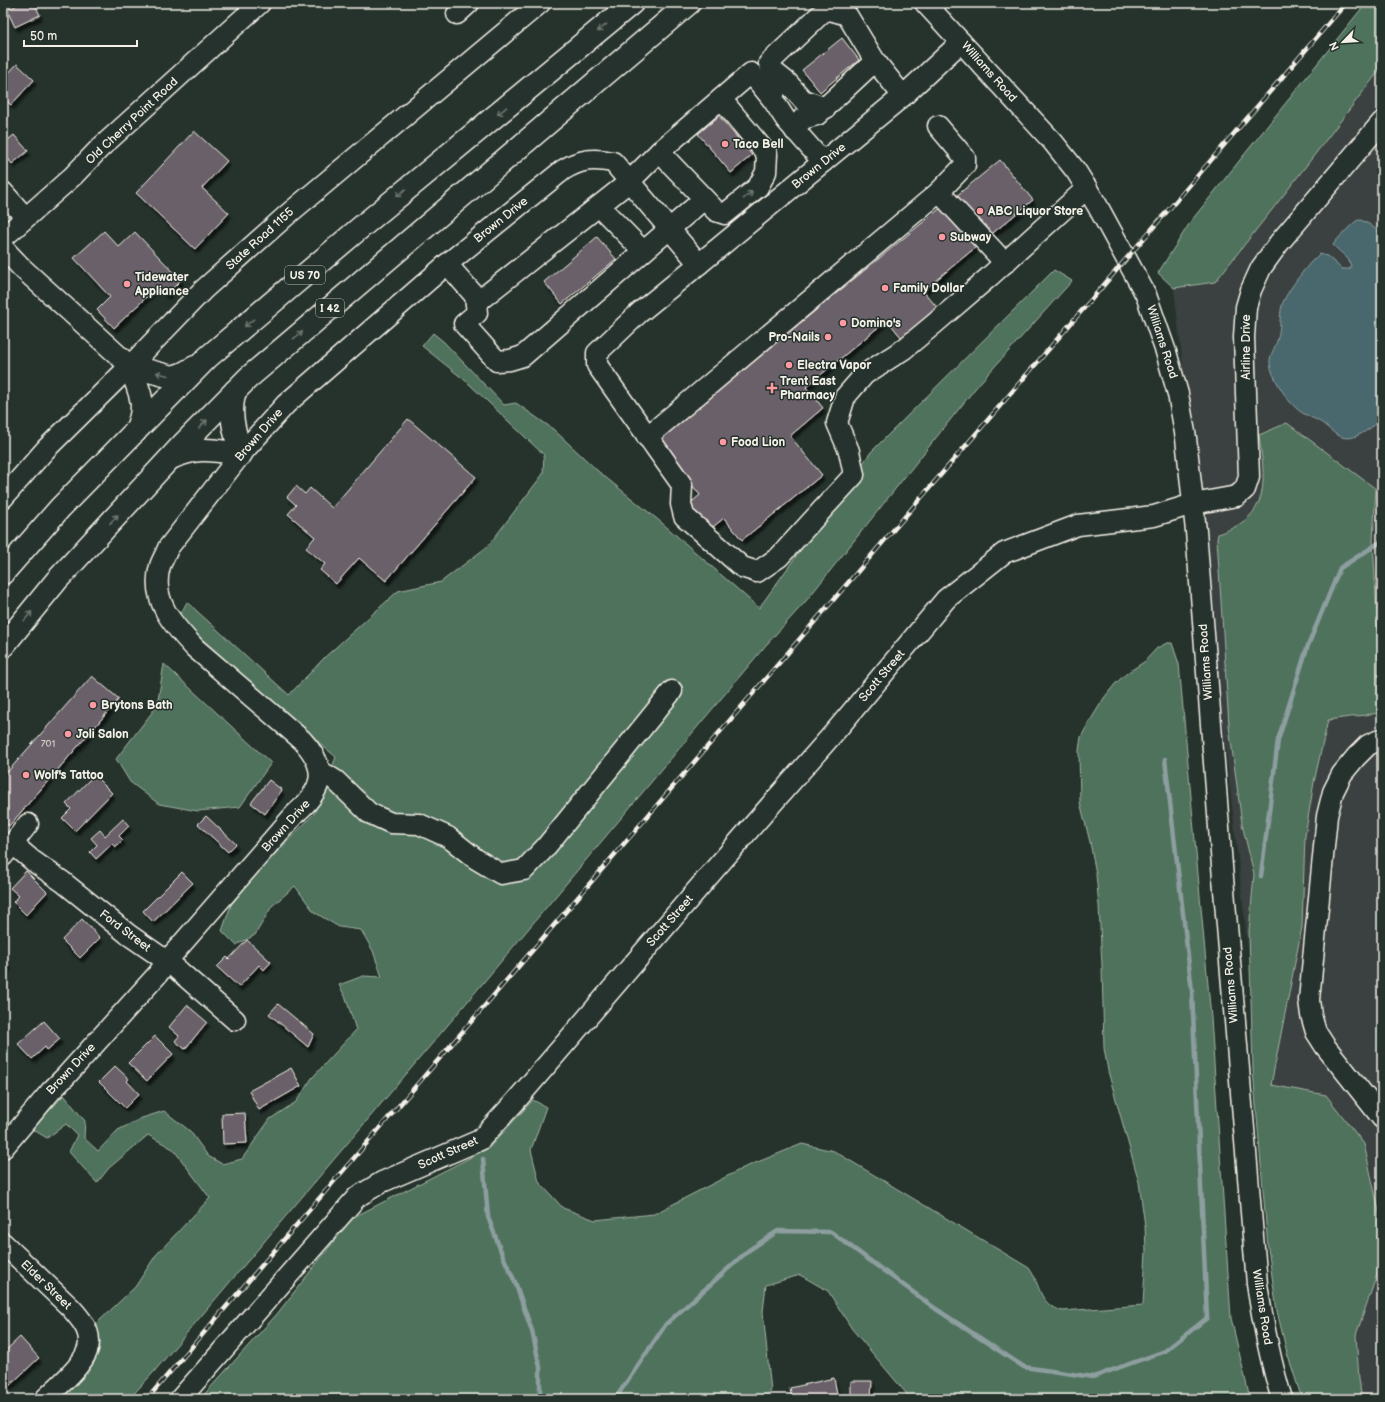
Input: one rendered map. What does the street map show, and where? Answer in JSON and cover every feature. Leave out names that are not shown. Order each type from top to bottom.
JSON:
[{"type":"highway","name":"US 70","points":[[3,573],[60,508],[208,357],[360,228],[632,3]]},
{"type":"highway","name":"I 42","points":[[3,646],[56,580],[235,391],[260,367],[689,3]]},
{"type":"highway","points":[[130,366],[172,377],[192,369],[208,357]]},
{"type":"highway","points":[[130,366],[142,398],[143,407],[134,433]]},
{"type":"highway","points":[[170,459],[187,452],[206,449],[241,454],[232,416],[232,400],[235,391]]},
{"type":"street","name":"Old Cherry Point Road","points":[[3,238],[73,176],[100,148],[260,3]]},
{"type":"street","name":"State Road 1155","points":[[3,498],[46,448],[130,366],[203,290],[287,215],[540,3]]},
{"type":"street","name":"Williams Road","points":[[925,3],[1053,142],[1076,171],[1087,188],[1146,295],[1158,326],[1178,394],[1186,438],[1193,504],[1257,1284],[1264,1330],[1274,1375],[1282,1399]]},
{"type":"street","points":[[773,100],[777,80],[769,63],[826,9],[847,15],[875,61],[903,96]]},
{"type":"street","name":"Brown Drive","points":[[3,1148],[51,1091],[157,975],[292,817],[316,792],[320,771],[317,760],[306,745],[195,648],[168,618],[160,601],[158,583],[160,565],[168,548],[241,454],[286,404],[447,264],[563,170],[575,162],[601,160],[613,162],[699,264],[903,96],[961,42]]},
{"type":"street","points":[[795,130],[802,119],[817,115],[826,108],[875,61]]},
{"type":"street","points":[[773,71],[788,83],[804,100],[826,108]]},
{"type":"street","points":[[476,303],[629,182],[660,151],[751,73],[773,100],[786,120],[823,162]]},
{"type":"street","points":[[660,151],[710,205],[725,214],[758,186],[766,172],[767,154],[721,99]]},
{"type":"street","name":"Airline Drive","points":[[1193,504],[1237,496],[1245,489],[1249,477],[1244,337],[1246,307],[1251,290],[1261,268],[1279,243],[1382,122]]},
{"type":"street","points":[[647,437],[939,192],[965,165],[964,158],[938,126]]},
{"type":"street","points":[[699,264],[639,312],[597,353],[597,365],[682,485],[681,504],[684,516],[742,567],[757,572],[779,557],[854,475],[849,451],[837,423],[845,397],[865,374],[904,349],[1004,263],[1087,188]]},
{"type":"street","points":[[3,192],[25,218]]},
{"type":"street","points":[[939,192],[1004,263]]},
{"type":"street","points":[[447,264],[476,296],[477,313],[464,324],[497,361],[510,360],[523,356],[669,229],[710,205]]},
{"type":"street","points":[[599,206],[643,251]]},
{"type":"street","points":[[3,248],[22,268],[130,366]]},
{"type":"street","name":"Scott Street","points":[[180,1399],[357,1197],[382,1182],[480,1140],[839,727],[946,599],[1004,553],[1078,525],[1154,516],[1193,504]]},
{"type":"street","points":[[320,771],[335,780],[369,813],[391,823],[419,824],[448,837],[476,859],[501,874],[524,870],[545,848],[672,691]]},
{"type":"street","points":[[1382,739],[1368,745],[1356,757],[1342,774],[1333,792],[1327,816],[1309,1000],[1311,1015],[1316,1032],[1325,1046],[1382,1118]]},
{"type":"street","points":[[8,850],[28,824]]},
{"type":"street","name":"Ford Street","points":[[8,850],[33,861],[63,882],[129,935],[168,961],[234,1020]]},
{"type":"street","name":"Elder Street","points":[[3,1243],[81,1319],[89,1341],[86,1353],[76,1368],[45,1399]]},
{"type":"shaded area","points":[[1382,44],[1382,1396],[1297,1386],[1174,288]]},
{"type":"green space","points":[[1366,3],[1382,3],[1382,67],[1215,282],[1174,288],[1158,273],[1191,221]]},
{"type":"green space","points":[[1054,270],[1072,281],[978,385],[806,601],[766,645],[447,1026],[152,1374],[129,1399],[60,1399],[96,1355],[97,1323],[135,1287],[156,1255],[210,1198],[173,1149],[148,1135],[109,1168],[97,1183],[69,1152],[77,1135],[66,1124],[47,1138],[32,1129],[64,1095],[85,1121],[84,1138],[98,1151],[118,1130],[142,1118],[164,1111],[190,1131],[208,1156],[222,1164],[242,1159],[270,1119],[296,1102],[312,1078],[356,1030],[346,998],[339,985],[363,976],[382,977],[373,951],[361,930],[339,927],[314,912],[295,886],[272,906],[255,935],[236,945],[222,931],[231,905],[262,867],[314,814],[336,757],[249,684],[179,617],[187,602],[289,695],[325,657],[398,591],[441,582],[488,546],[543,474],[544,455],[467,382],[422,346],[433,333],[444,342],[504,405],[516,403],[553,429],[599,472],[662,523],[759,608],[871,452]]},
{"type":"green space","points":[[1287,423],[1376,489],[1373,540],[1380,713],[1328,720],[1314,782],[1305,836],[1302,927],[1271,1085],[1326,1095],[1364,1144],[1382,1225],[1382,1260],[1356,1335],[1359,1379],[1361,1394],[1382,1396],[1382,1399],[1302,1399],[1287,1353],[1277,1311],[1268,1248],[1253,1070],[1249,931],[1254,874],[1242,824],[1229,726],[1217,539],[1218,534],[1231,529],[1249,517],[1261,497],[1263,473],[1259,435]]},
{"type":"green space","points":[[1167,643],[1172,643],[1179,664],[1211,1018],[1231,1318],[1250,1399],[911,1399],[852,1329],[828,1291],[800,1275],[766,1285],[763,1312],[771,1391],[762,1399],[200,1399],[277,1314],[352,1218],[489,1148],[533,1100],[546,1107],[531,1150],[539,1182],[563,1208],[595,1220],[654,1214],[743,1168],[802,1144],[834,1151],[1029,1268],[1044,1299],[1055,1308],[1063,1311],[1143,1305],[1146,1251],[1145,1226],[1139,1182],[1108,1071],[1104,1048],[1099,906],[1096,874],[1080,802],[1079,750],[1081,737],[1087,726],[1104,698],[1115,684],[1127,673],[1144,662],[1157,648]]},
{"type":"green space","points":[[164,664],[271,763],[240,807],[198,811],[159,804],[130,782],[116,759],[157,706]]},
{"type":"water","points":[[1357,220],[1361,220],[1382,234],[1382,419],[1361,434],[1344,438],[1337,435],[1322,423],[1302,413],[1292,405],[1276,381],[1271,369],[1270,361],[1280,328],[1282,305],[1293,286],[1304,270],[1320,254],[1327,256],[1342,269],[1350,269],[1351,266],[1348,259],[1333,245],[1353,223]]},
{"type":"building","points":[[21,3],[34,3],[40,15],[15,27],[7,10]]},
{"type":"building","points":[[842,38],[859,60],[820,92],[802,70]]},
{"type":"building","points":[[17,64],[34,80],[11,105],[3,98],[3,79]]},
{"type":"building","name":"Taco Bell","points":[[719,116],[752,155],[731,173],[698,134]]},
{"type":"building","points":[[194,131],[227,161],[202,188],[229,213],[195,249],[136,193]]},
{"type":"building","points":[[14,135],[28,151],[12,164],[3,152],[3,144]]},
{"type":"building","points":[[1000,160],[1033,200],[988,237],[955,197]]},
{"type":"building","points":[[943,206],[976,247],[923,291],[941,312],[905,342],[887,320],[806,387],[823,408],[790,436],[822,475],[742,540],[724,518],[708,531],[687,506],[700,495],[656,441]]},
{"type":"building","points":[[104,231],[119,247],[135,232],[181,280],[166,295],[158,286],[114,328],[97,310],[110,297],[74,258]]},
{"type":"building","points":[[597,237],[616,259],[562,304],[544,282]]},
{"type":"building","points":[[408,419],[476,477],[386,581],[359,558],[336,584],[320,570],[325,564],[306,548],[315,537],[288,514],[296,505],[287,497],[296,486],[305,494],[310,488],[332,508]]},
{"type":"building","points":[[92,676],[119,699],[9,826],[3,821],[3,777]]},
{"type":"building","points":[[94,775],[112,793],[75,831],[62,818],[71,809],[66,804]]},
{"type":"building","points":[[269,780],[282,790],[265,814],[251,803]]},
{"type":"building","points":[[206,816],[236,844],[228,852],[198,824]]},
{"type":"building","points":[[123,819],[129,826],[119,836],[123,840],[115,847],[112,844],[96,859],[90,852],[97,845],[91,838],[100,830],[105,836]]},
{"type":"building","points":[[26,871],[47,892],[26,915],[13,902],[19,896],[10,888]]},
{"type":"building","points":[[182,872],[193,883],[153,922],[143,911]]},
{"type":"building","points":[[82,919],[100,938],[80,958],[62,940]]},
{"type":"building","points":[[247,940],[271,962],[264,970],[259,965],[239,987],[217,967],[227,957],[229,959]]},
{"type":"building","points":[[3,959],[9,965],[3,971]]},
{"type":"building","points":[[278,1004],[314,1034],[308,1047],[269,1014]]},
{"type":"building","points":[[187,1005],[207,1022],[185,1049],[175,1041],[179,1036],[169,1027]]},
{"type":"building","points":[[44,1021],[60,1039],[47,1050],[45,1047],[32,1059],[18,1044]]},
{"type":"building","points":[[155,1036],[173,1054],[147,1081],[128,1063]]},
{"type":"building","points":[[115,1066],[129,1079],[127,1081],[139,1094],[125,1108],[99,1082]]},
{"type":"building","points":[[291,1068],[301,1086],[259,1110],[249,1091]]},
{"type":"building","points":[[245,1113],[247,1143],[223,1144],[222,1114]]},
{"type":"building","points":[[20,1337],[39,1358],[9,1386],[3,1379],[3,1353]]},
{"type":"building","points":[[834,1378],[838,1399],[792,1399],[790,1388]]},
{"type":"building","points":[[851,1381],[872,1381],[871,1399],[851,1399]]},
{"type":"waterway","points":[[1261,876],[1278,740],[1307,648],[1340,568],[1382,541]]},
{"type":"waterway","points":[[615,1399],[666,1324],[749,1250],[778,1231],[831,1232],[936,1309],[1024,1367],[1093,1377],[1165,1351],[1207,1318],[1192,991],[1165,759]]},
{"type":"waterway","points":[[483,1159],[488,1217],[502,1254],[515,1282],[532,1331],[540,1367],[540,1399]]},
{"type":"railway","points":[[147,1399],[1346,3]]},
{"type":"place","name":"Taco Bell","points":[[725,144]]},
{"type":"place","name":"ABC Liquor Store","points":[[980,211]]},
{"type":"place","name":"Subway","points":[[942,237]]},
{"type":"place","name":"Tidewater Appliance","points":[[127,284]]},
{"type":"place","name":"Family Dollar","points":[[885,288]]},
{"type":"place","name":"Domino's","points":[[843,323]]},
{"type":"place","name":"Pro-Nails","points":[[828,337]]},
{"type":"place","name":"Electra Vapor","points":[[789,365]]},
{"type":"place","name":"Trent East Pharmacy","points":[[772,388]]},
{"type":"place","name":"Food Lion","points":[[723,442]]},
{"type":"place","name":"Brytons Bath","points":[[93,705]]},
{"type":"place","name":"Joli Salon","points":[[68,734]]},
{"type":"place","name":"Wolf's Tattoo","points":[[26,775]]}]
